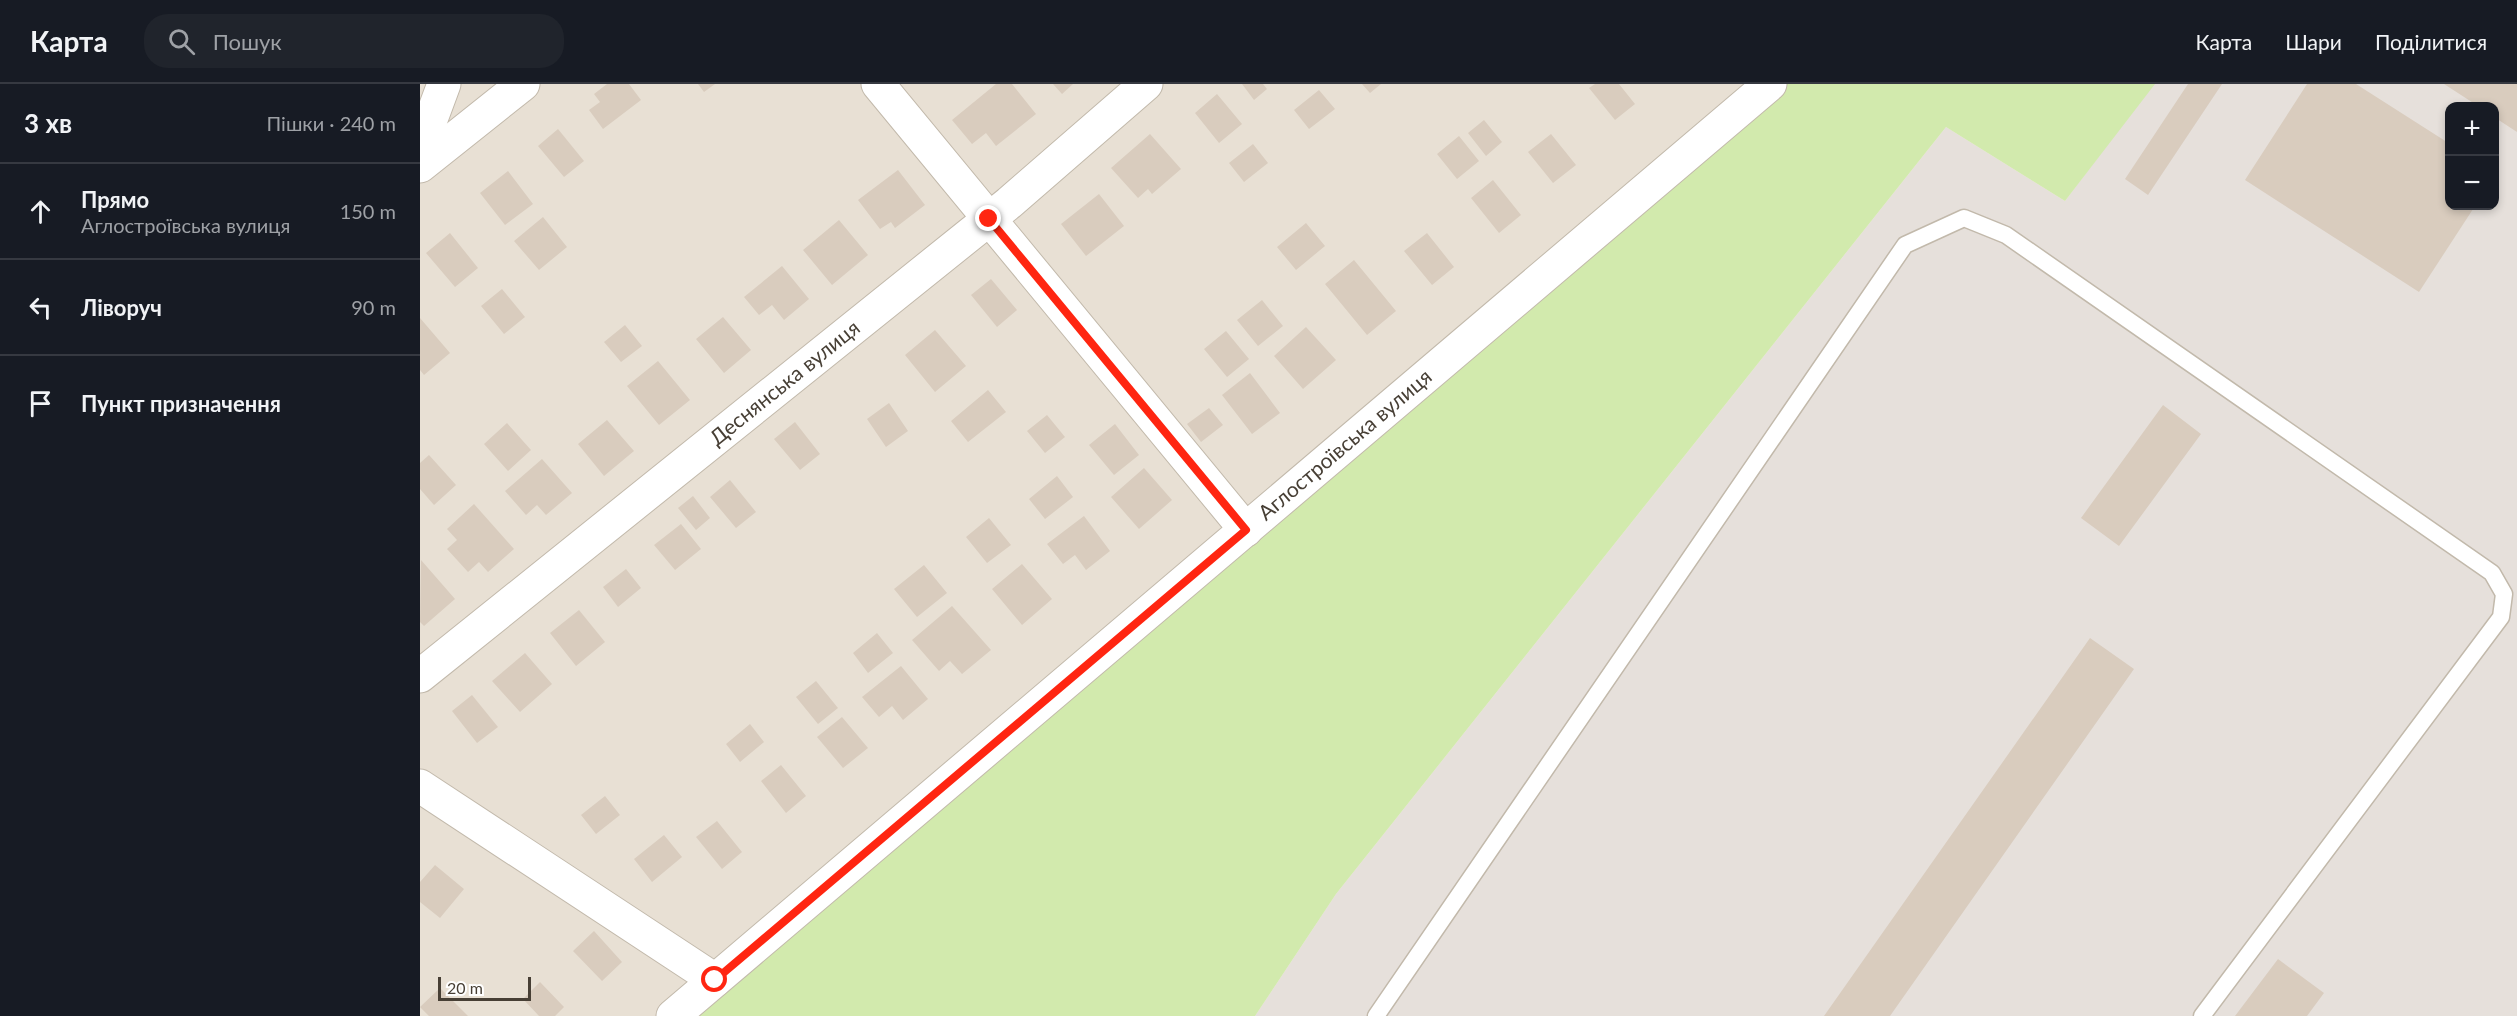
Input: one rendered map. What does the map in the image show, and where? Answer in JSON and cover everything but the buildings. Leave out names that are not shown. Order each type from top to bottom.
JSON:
[{"type":"street","points":[[420,149],[444,84]]},
{"type":"street","points":[[420,166],[523,84]]},
{"type":"street","points":[[878,84],[1246,530]]},
{"type":"street","name":"Деснянська вулиця","points":[[420,676],[989,219],[1146,84]]},
{"type":"street","name":"Аглостроївська вулиця","points":[[673,1016],[1770,84]]},
{"type":"street","points":[[420,786],[715,980]]},
{"type":"lane","points":[[1376,1016],[1905,245],[1964,218],[2006,235],[2055,268],[2492,573],[2504,594],[2501,617],[2202,1016]]},
{"type":"shaded area","points":[[420,84],[1770,84],[673,1016],[420,1016]]},
{"type":"shaded area","points":[[2153,84],[2517,84],[2517,1016],[1255,1016],[1336,894],[1946,127],[2065,201]]},
{"type":"green space","points":[[1770,84],[2155,84],[2065,201],[1946,127],[1336,894],[1255,1016],[673,1016]]},
{"type":"route","points":[[715,980],[1246,530],[989,219]]}]
